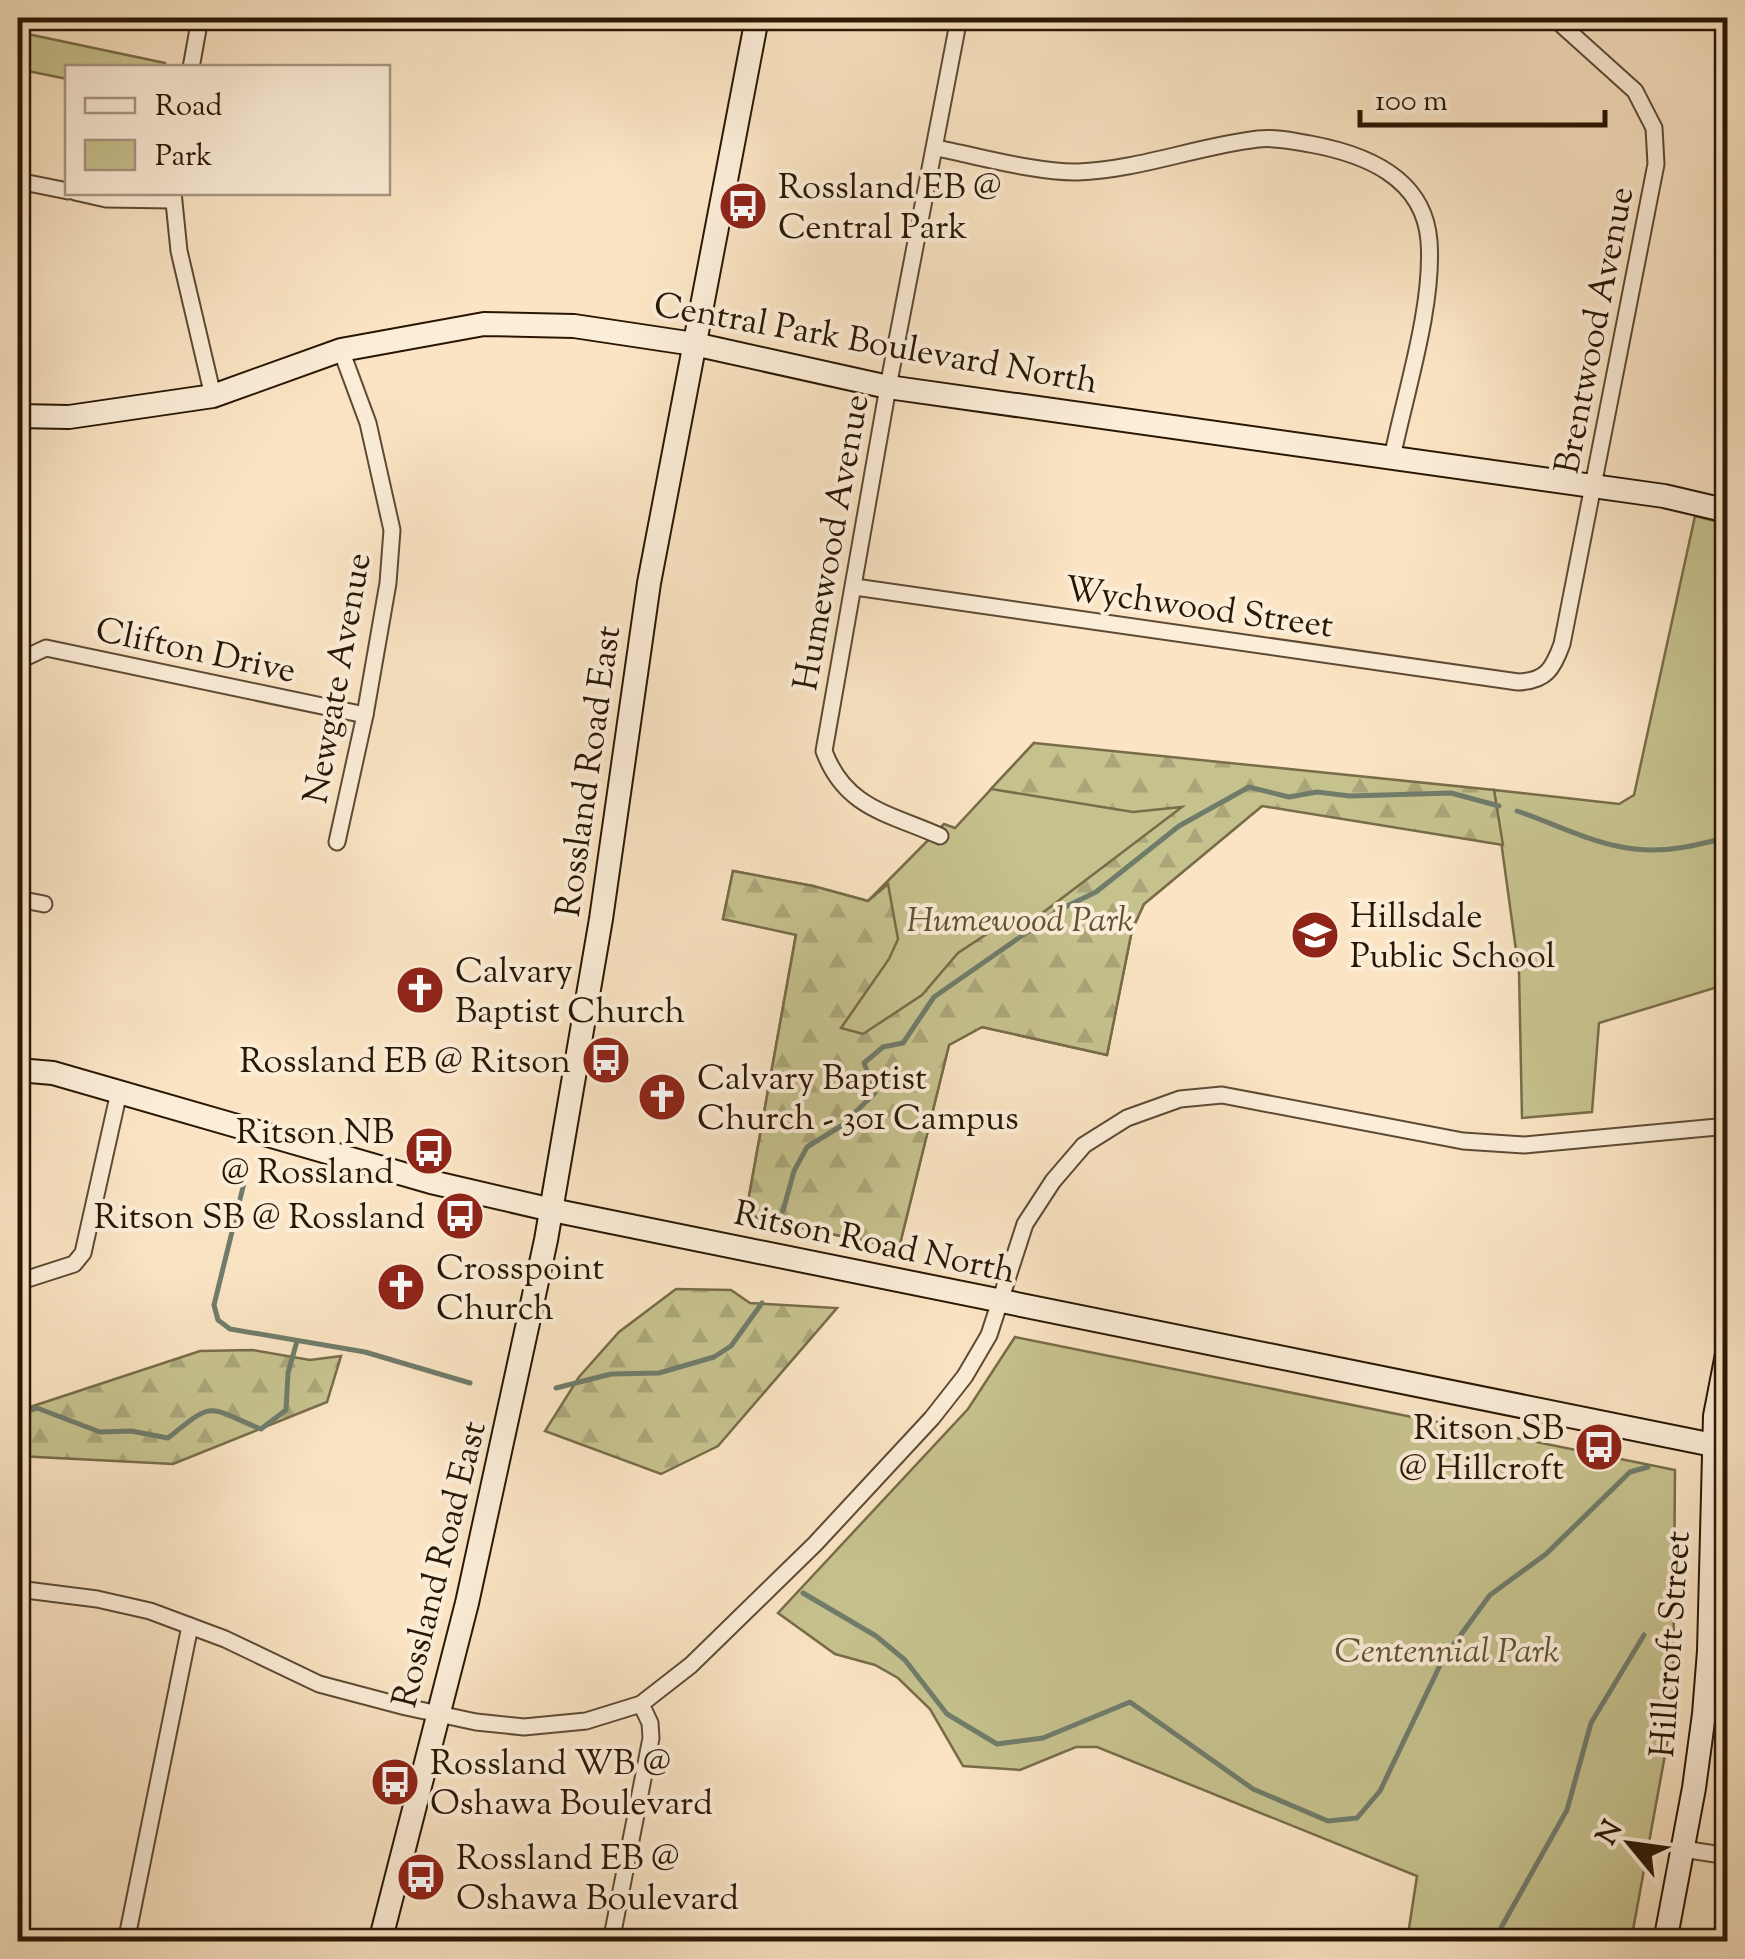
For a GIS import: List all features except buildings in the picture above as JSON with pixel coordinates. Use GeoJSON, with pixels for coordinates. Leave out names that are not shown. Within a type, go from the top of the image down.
{"type":"FeatureCollection","features":[{"type":"Feature","properties":{"kind":"main road","name":"Rossland Road East"},"geometry":{"type":"LineString","coordinates":[[380,1942],[497,1473],[552,1210],[601,918],[649,583],[757,18]]}},
{"type":"Feature","properties":{"kind":"main road","name":"Central Park Boulevard North"},"geometry":{"type":"LineString","coordinates":[[18,416],[69,417],[213,396],[341,350],[484,324],[574,326],[694,344],[888,387],[1664,496],[1728,511]]}},
{"type":"Feature","properties":{"kind":"main road","name":"Ritson Road North"},"geometry":{"type":"LineString","coordinates":[[18,1070],[53,1073],[432,1182],[552,1210],[1721,1446]]}},
{"type":"Feature","properties":{"kind":"main road","name":"Hillcroft Street"},"geometry":{"type":"LineString","coordinates":[[1666,1942],[1718,1652],[1709,1614],[1721,1446],[1715,1416],[1728,1348]]}},
{"type":"Feature","properties":{"kind":"main road"},"geometry":{"type":"LineString","coordinates":[[1709,1614],[1728,1556]]}},
{"type":"Feature","properties":{"kind":"street"},"geometry":{"type":"LineString","coordinates":[[192,65],[200,18]]}},
{"type":"Feature","properties":{"kind":"street","name":"Humewood Avenue"},"geometry":{"type":"LineString","coordinates":[[940,836],[854,798],[834,777],[824,751],[959,18]]}},
{"type":"Feature","properties":{"kind":"street","name":"Brentwood Avenue"},"geometry":{"type":"LineString","coordinates":[[1535,682],[1554,666],[1562,644],[1656,164],[1654,128],[1635,91],[1554,18]]}},
{"type":"Feature","properties":{"kind":"street"},"geometry":{"type":"LineString","coordinates":[[936,148],[1074,172],[1268,138],[1350,151],[1380,164],[1407,187],[1422,212],[1429,240],[1420,326],[1392,458]]}},
{"type":"Feature","properties":{"kind":"street"},"geometry":{"type":"LineString","coordinates":[[18,181],[65,190]]}},
{"type":"Feature","properties":{"kind":"street"},"geometry":{"type":"LineString","coordinates":[[90,195],[172,196],[179,251],[213,396]]}},
{"type":"Feature","properties":{"kind":"street","name":"Newgate Avenue"},"geometry":{"type":"LineString","coordinates":[[337,842],[365,715],[388,584],[392,530],[368,423],[341,350]]}},
{"type":"Feature","properties":{"kind":"street","name":"Wychwood Street"},"geometry":{"type":"LineString","coordinates":[[855,587],[1535,682]]}},
{"type":"Feature","properties":{"kind":"street","name":"Clifton Drive"},"geometry":{"type":"LineString","coordinates":[[18,661],[46,648],[365,715]]}},
{"type":"Feature","properties":{"kind":"street"},"geometry":{"type":"LineString","coordinates":[[18,899],[44,904]]}},
{"type":"Feature","properties":{"kind":"street"},"geometry":{"type":"LineString","coordinates":[[18,1282],[74,1264],[83,1253],[120,1092]]}},
{"type":"Feature","properties":{"kind":"street"},"geometry":{"type":"LineString","coordinates":[[18,1589],[98,1599],[150,1611],[318,1684],[438,1714],[493,1724],[539,1726],[586,1721],[641,1704],[691,1665],[751,1609],[932,1418],[979,1356],[1025,1224],[1053,1181],[1084,1145],[1127,1118],[1180,1099],[1222,1095],[1463,1140],[1524,1145],[1728,1126]]}},
{"type":"Feature","properties":{"kind":"street"},"geometry":{"type":"LineString","coordinates":[[126,1942],[190,1626]]}},
{"type":"Feature","properties":{"kind":"street"},"geometry":{"type":"LineString","coordinates":[[611,1942],[652,1738],[641,1704]]}},
{"type":"Feature","properties":{"kind":"street"},"geometry":{"type":"LineString","coordinates":[[1683,1849],[1728,1856]]}},
{"type":"Feature","properties":{"kind":"green space"},"geometry":{"type":"Polygon","coordinates":[[[18,32],[165,63],[65,65],[65,79],[18,69],[18,32]]]}},
{"type":"Feature","properties":{"kind":"green space"},"geometry":{"type":"Polygon","coordinates":[[[1695,516],[1727,524],[1727,977],[1718,987],[1599,1023],[1592,1112],[1522,1118],[1519,972],[1494,790],[1619,804],[1634,795],[1695,516]]]}},
{"type":"Feature","properties":{"kind":"green space","name":"Humewood Park"},"geometry":{"type":"Polygon","coordinates":[[[1034,743],[1262,806],[1144,904],[1132,930],[1107,1055],[982,1027],[949,1045],[899,1248],[746,1213],[796,934],[723,919],[733,871],[868,901],[944,824],[955,828],[1034,743]]]}},
{"type":"Feature","properties":{"kind":"green space","name":"Humewood Park"},"geometry":{"type":"Polygon","coordinates":[[[1034,743],[1494,790],[1503,845],[1262,806],[1144,904],[1132,930],[1107,1055],[982,1027],[949,1045],[899,1248],[746,1213],[796,935],[723,919],[733,871],[868,901],[888,884],[898,939],[889,959],[841,1028],[863,1034],[922,995],[958,953],[1002,924],[1041,914],[1182,807],[1133,812],[991,789],[1034,743]]]}},
{"type":"Feature","properties":{"kind":"green space"},"geometry":{"type":"Polygon","coordinates":[[[676,1289],[731,1290],[750,1303],[837,1308],[718,1446],[661,1474],[545,1431],[579,1377],[619,1332],[676,1289]]]}},
{"type":"Feature","properties":{"kind":"green space","name":"Centennial Park"},"geometry":{"type":"Polygon","coordinates":[[[1015,1337],[1675,1470],[1673,1711],[1631,1941],[1407,1941],[1417,1876],[1097,1747],[1076,1747],[1020,1770],[963,1766],[930,1709],[898,1678],[875,1665],[835,1654],[778,1613],[968,1409],[1015,1337]]]}},
{"type":"Feature","properties":{"kind":"green space"},"geometry":{"type":"Polygon","coordinates":[[[253,1350],[310,1360],[341,1356],[327,1402],[173,1464],[18,1456],[18,1411],[200,1351],[253,1350]]]}},
{"type":"Feature","properties":{"kind":"waterway"},"geometry":{"type":"LineString","coordinates":[[783,1211],[794,1171],[807,1147],[841,1126],[875,1093],[864,1063],[883,1047],[903,1043],[934,997],[1059,910],[1096,892],[1179,826],[1249,787],[1289,797],[1317,792],[1350,796],[1451,793],[1499,806]]}},
{"type":"Feature","properties":{"kind":"waterway"},"geometry":{"type":"LineString","coordinates":[[1517,811],[1590,839],[1635,849],[1671,849],[1728,837]]}},
{"type":"Feature","properties":{"kind":"waterway"},"geometry":{"type":"LineString","coordinates":[[244,1183],[214,1305],[218,1320],[230,1329],[365,1352],[470,1383]]}},
{"type":"Feature","properties":{"kind":"waterway"},"geometry":{"type":"LineString","coordinates":[[556,1388],[611,1374],[659,1373],[714,1357],[731,1346],[762,1303]]}},
{"type":"Feature","properties":{"kind":"waterway"},"geometry":{"type":"LineString","coordinates":[[18,1414],[37,1408],[100,1432],[131,1431],[168,1438],[195,1417],[212,1411],[261,1429],[286,1410],[288,1373],[297,1341]]}},
{"type":"Feature","properties":{"kind":"waterway"},"geometry":{"type":"LineString","coordinates":[[803,1593],[876,1636],[905,1660],[947,1714],[997,1744],[1043,1738],[1130,1702],[1253,1789],[1328,1821],[1357,1818],[1380,1791],[1443,1659],[1490,1595],[1546,1554],[1630,1472],[1648,1467]]}},
{"type":"Feature","properties":{"kind":"waterway"},"geometry":{"type":"LineString","coordinates":[[1493,1942],[1567,1810],[1591,1723],[1644,1635]]}},
{"type":"Feature","properties":{"kind":"place","name":"Rossland EB @ Central Park"},"geometry":{"type":"Point","coordinates":[743,206]}},
{"type":"Feature","properties":{"kind":"place","name":"Hillsdale Public School"},"geometry":{"type":"Point","coordinates":[1315,935]}},
{"type":"Feature","properties":{"kind":"place","name":"Calvary Baptist Church"},"geometry":{"type":"Point","coordinates":[420,990]}},
{"type":"Feature","properties":{"kind":"place","name":"Rossland EB @ Ritson"},"geometry":{"type":"Point","coordinates":[606,1060]}},
{"type":"Feature","properties":{"kind":"place","name":"Calvary Baptist Church - 301 Campus"},"geometry":{"type":"Point","coordinates":[662,1097]}},
{"type":"Feature","properties":{"kind":"place","name":"Ritson NB @ Rossland"},"geometry":{"type":"Point","coordinates":[429,1151]}},
{"type":"Feature","properties":{"kind":"place","name":"Ritson SB @ Rossland"},"geometry":{"type":"Point","coordinates":[460,1216]}},
{"type":"Feature","properties":{"kind":"place","name":"Crosspoint Church"},"geometry":{"type":"Point","coordinates":[401,1287]}},
{"type":"Feature","properties":{"kind":"place","name":"Ritson SB @ Hillcroft"},"geometry":{"type":"Point","coordinates":[1599,1447]}},
{"type":"Feature","properties":{"kind":"place","name":"Rossland WB @ Oshawa Boulevard"},"geometry":{"type":"Point","coordinates":[395,1782]}},
{"type":"Feature","properties":{"kind":"place","name":"Rossland EB @ Oshawa Boulevard"},"geometry":{"type":"Point","coordinates":[421,1877]}}]}
